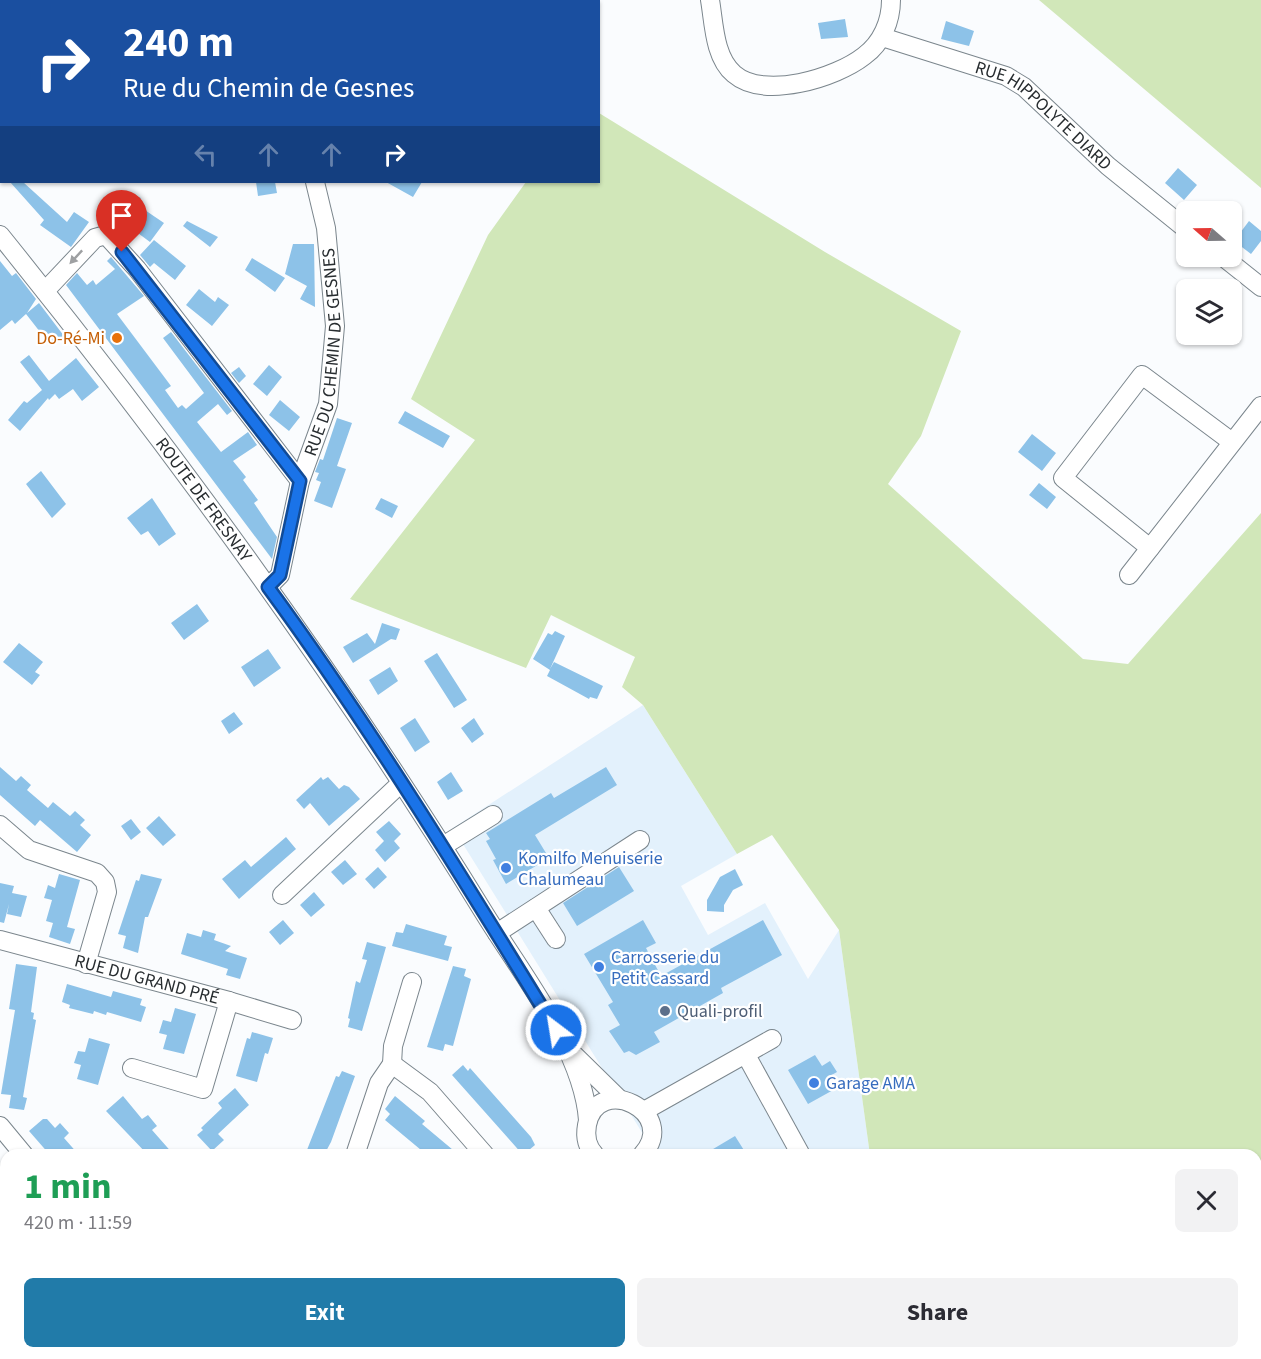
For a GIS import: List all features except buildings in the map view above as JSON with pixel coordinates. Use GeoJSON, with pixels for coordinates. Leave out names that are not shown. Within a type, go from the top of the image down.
{"type":"FeatureCollection","features":[{"type":"Feature","properties":{"kind":"street"},"geometry":{"type":"LineString","coordinates":[[710,0],[719,52],[733,73],[764,86],[784,87],[831,73],[865,56],[882,37],[890,21],[891,0]]}},
{"type":"Feature","properties":{"kind":"street","name":"RUE HIPPOLYTE DIARD"},"geometry":{"type":"LineString","coordinates":[[882,37],[1006,76],[1024,87],[1108,166],[1176,221]]}},
{"type":"Feature","properties":{"kind":"street","name":"RUE DU CHEMIN DE GESNES"},"geometry":{"type":"LineString","coordinates":[[268,587],[280,575],[300,481],[328,404],[335,326],[326,228],[315,183]]}},
{"type":"Feature","properties":{"kind":"street","name":"ROUTE DE FRESNAY"},"geometry":{"type":"LineString","coordinates":[[0,235],[146,419],[268,587],[443,846],[567,1048],[584,1092],[589,1149]]}},
{"type":"Feature","properties":{"kind":"street"},"geometry":{"type":"LineString","coordinates":[[45,291],[95,238],[106,235],[137,268],[300,481]]}},
{"type":"Feature","properties":{"kind":"street"},"geometry":{"type":"LineString","coordinates":[[1236,267],[1261,287]]}},
{"type":"Feature","properties":{"kind":"street"},"geometry":{"type":"LineString","coordinates":[[1150,548],[1063,478],[1142,375],[1232,442]]}},
{"type":"Feature","properties":{"kind":"street"},"geometry":{"type":"LineString","coordinates":[[1129,575],[1261,406]]}},
{"type":"Feature","properties":{"kind":"street"},"geometry":{"type":"LineString","coordinates":[[282,894],[402,783]]}},
{"type":"Feature","properties":{"kind":"street"},"geometry":{"type":"LineString","coordinates":[[443,846],[493,815]]}},
{"type":"Feature","properties":{"kind":"street"},"geometry":{"type":"LineString","coordinates":[[0,825],[29,850],[97,873],[105,882],[107,892],[86,964]]}},
{"type":"Feature","properties":{"kind":"street"},"geometry":{"type":"LineString","coordinates":[[497,933],[640,840]]}},
{"type":"Feature","properties":{"kind":"street"},"geometry":{"type":"LineString","coordinates":[[536,908],[556,939]]}},
{"type":"Feature","properties":{"kind":"street","name":"RUE DU GRAND PRÉ"},"geometry":{"type":"LineString","coordinates":[[1,946],[86,964],[229,1001],[292,1020]]}},
{"type":"Feature","properties":{"kind":"street"},"geometry":{"type":"LineString","coordinates":[[357,1149],[379,1083],[392,1064],[393,1046],[412,982]]}},
{"type":"Feature","properties":{"kind":"street"},"geometry":{"type":"LineString","coordinates":[[132,1068],[203,1089],[229,1001]]}},
{"type":"Feature","properties":{"kind":"street"},"geometry":{"type":"LineString","coordinates":[[647,1149],[651,1132],[650,1121],[644,1111],[771,1039]]}},
{"type":"Feature","properties":{"kind":"street","name":"ROUTE DE FRESNAY"},"geometry":{"type":"LineString","coordinates":[[567,1048],[619,1099],[629,1101],[644,1111]]}},
{"type":"Feature","properties":{"kind":"street"},"geometry":{"type":"LineString","coordinates":[[746,1055],[798,1149]]}},
{"type":"Feature","properties":{"kind":"street"},"geometry":{"type":"LineString","coordinates":[[392,1064],[429,1092],[479,1149]]}},
{"type":"Feature","properties":{"kind":"street"},"geometry":{"type":"LineString","coordinates":[[588,1120],[602,1104],[619,1099]]}},
{"type":"Feature","properties":{"kind":"street"},"geometry":{"type":"LineString","coordinates":[[0,1126],[19,1149]]}},
{"type":"Feature","properties":{"kind":"shaded area"},"geometry":{"type":"Polygon","coordinates":[[[643,705],[737,854],[681,886],[708,935],[765,903],[808,979],[839,930],[869,1149],[652,1149],[453,828],[643,705]]]}},
{"type":"Feature","properties":{"kind":"green space"},"geometry":{"type":"Polygon","coordinates":[[[1039,0],[1261,0],[1261,188],[1039,0]]]}},
{"type":"Feature","properties":{"kind":"green space"},"geometry":{"type":"Polygon","coordinates":[[[600,114],[825,252],[961,331],[921,436],[888,484],[1083,659],[1128,664],[1261,513],[1261,1149],[869,1149],[839,930],[772,835],[737,854],[643,705],[622,687],[635,657],[551,615],[526,668],[350,599],[475,440],[411,399],[488,235],[525,183],[600,183],[600,114]]]}},
{"type":"Feature","properties":{"kind":"place","name":"Do-Ré-Mi"},"geometry":{"type":"Point","coordinates":[117,338]}},
{"type":"Feature","properties":{"kind":"place","name":"Komilfo Menuiserie Chalumeau"},"geometry":{"type":"Point","coordinates":[506,868]}},
{"type":"Feature","properties":{"kind":"place","name":"Carrosserie du Petit Cassard"},"geometry":{"type":"Point","coordinates":[599,967]}},
{"type":"Feature","properties":{"kind":"place","name":"Quali-profil"},"geometry":{"type":"Point","coordinates":[665,1011]}},
{"type":"Feature","properties":{"kind":"place","name":"Garage AMA"},"geometry":{"type":"Point","coordinates":[814,1083]}},
{"type":"Feature","properties":{"kind":"route"},"geometry":{"type":"LineString","coordinates":[[122,252],[137,268],[176,322],[300,481],[280,575],[268,587],[443,846],[556,1030]]}}]}
